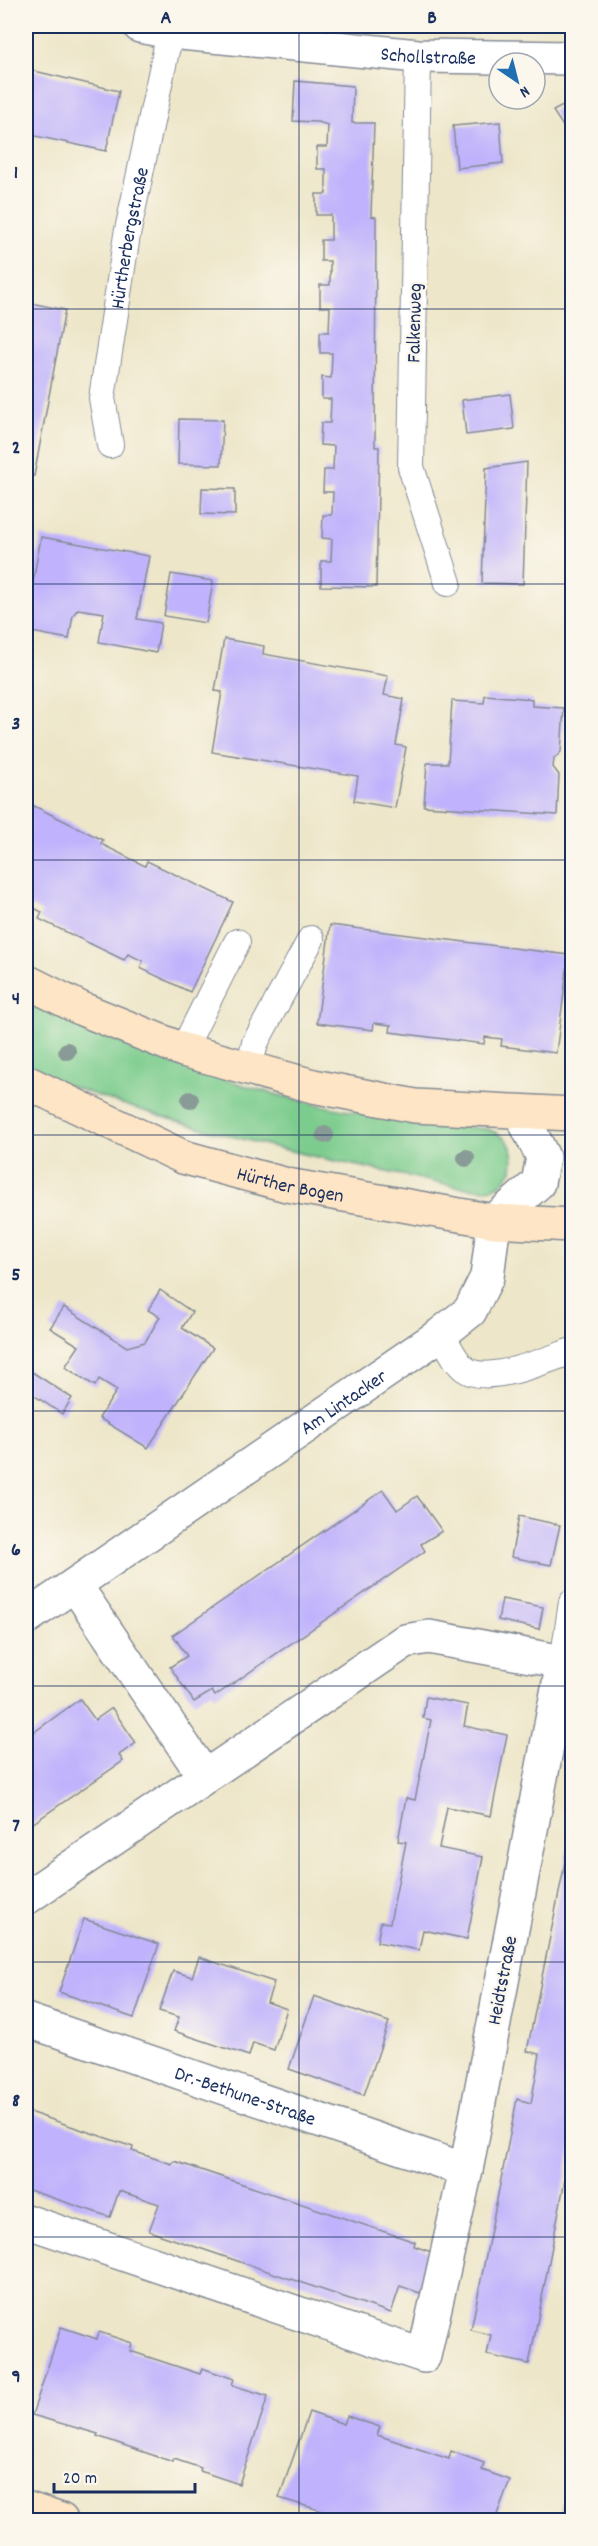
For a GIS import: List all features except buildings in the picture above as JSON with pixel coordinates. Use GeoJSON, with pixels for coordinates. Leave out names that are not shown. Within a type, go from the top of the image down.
{"type":"FeatureCollection","features":[{"type":"Feature","properties":{"kind":"street","name":"Schollstraße"},"geometry":{"type":"LineString","coordinates":[[160,28],[418,56],[573,57]]}},
{"type":"Feature","properties":{"kind":"street"},"geometry":{"type":"LineString","coordinates":[[26,981],[82,1009],[183,1050],[314,1086],[415,1106],[573,1114]]}},
{"type":"Feature","properties":{"kind":"street","name":"Hürther Bogen"},"geometry":{"type":"LineString","coordinates":[[26,1082],[183,1157],[287,1185],[494,1221],[573,1225]]}},
{"type":"Feature","properties":{"kind":"street"},"geometry":{"type":"LineString","coordinates":[[494,1221],[538,1183],[543,1157],[520,1112]]}},
{"type":"Feature","properties":{"kind":"street","name":"Am Lintacker"},"geometry":{"type":"LineString","coordinates":[[26,1618],[441,1334],[470,1311],[487,1277],[494,1221]]}},
{"type":"Feature","properties":{"kind":"street"},"geometry":{"type":"LineString","coordinates":[[75,1585],[204,1776]]}},
{"type":"Feature","properties":{"kind":"street"},"geometry":{"type":"LineString","coordinates":[[26,1898],[405,1641],[429,1637],[563,1662]]}},
{"type":"Feature","properties":{"kind":"street","name":"Heidtstraße"},"geometry":{"type":"LineString","coordinates":[[26,2221],[424,2356],[466,2170],[563,1662]]}},
{"type":"Feature","properties":{"kind":"street","name":"Dr.-Bethune-Straße"},"geometry":{"type":"LineString","coordinates":[[26,2020],[466,2170]]}},
{"type":"Feature","properties":{"kind":"street"},"geometry":{"type":"LineString","coordinates":[[26,2508],[61,2520]]}},
{"type":"Feature","properties":{"kind":"lane","name":"Hürtherbergstraße"},"geometry":{"type":"LineString","coordinates":[[110,445],[102,398],[160,28]]}},
{"type":"Feature","properties":{"kind":"lane","name":"Falkenweg"},"geometry":{"type":"LineString","coordinates":[[418,56],[411,467],[448,583]]}},
{"type":"Feature","properties":{"kind":"lane"},"geometry":{"type":"LineString","coordinates":[[249,1068],[255,1043],[311,939]]}},
{"type":"Feature","properties":{"kind":"lane"},"geometry":{"type":"LineString","coordinates":[[183,1050],[237,942]]}},
{"type":"Feature","properties":{"kind":"lane"},"geometry":{"type":"LineString","coordinates":[[441,1334],[465,1369],[480,1374],[510,1372],[536,1366],[573,1352]]}},
{"type":"Feature","properties":{"kind":"lane","name":"Heidtstraße"},"geometry":{"type":"LineString","coordinates":[[563,1662],[573,1602]]}},
{"type":"Feature","properties":{"kind":"green space"},"geometry":{"type":"Polygon","coordinates":[[[26,996],[176,1062],[251,1087],[369,1115],[488,1129],[506,1140],[512,1149],[512,1170],[502,1183],[493,1188],[475,1189],[451,1185],[214,1132],[72,1087],[26,1069],[26,996]]]}},
{"type":"Feature","properties":{"kind":"green space"},"geometry":{"type":"Polygon","coordinates":[[[572,2459],[572,2520],[560,2520],[572,2459]]]}}]}
